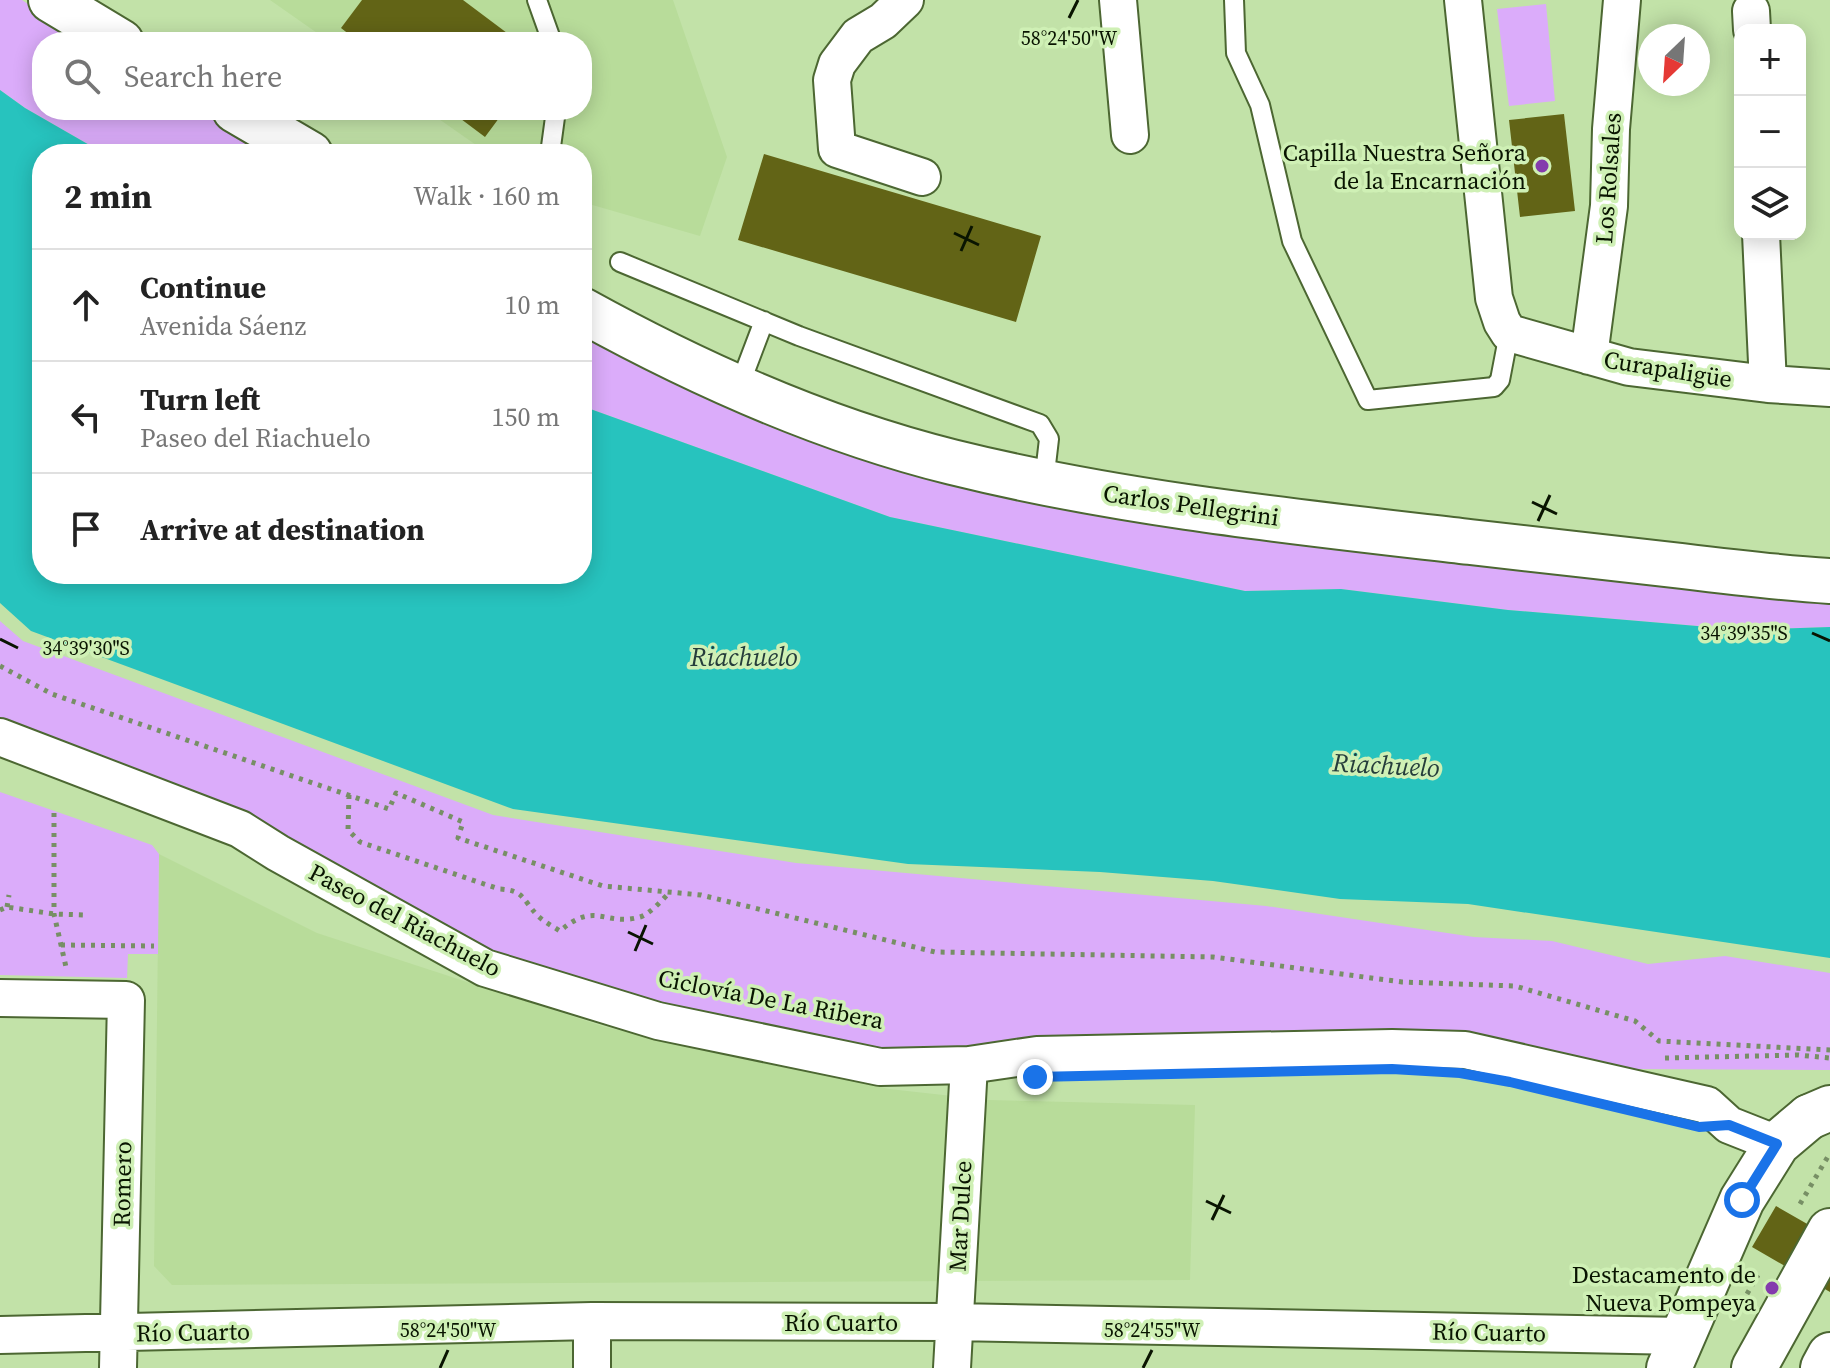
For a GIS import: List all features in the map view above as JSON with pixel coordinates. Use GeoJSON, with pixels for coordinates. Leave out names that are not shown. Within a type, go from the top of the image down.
{"type":"FeatureCollection","features":[{"type":"Feature","properties":{"kind":"street"},"geometry":{"type":"LineString","coordinates":[[51,0],[104,32]]}},
{"type":"Feature","properties":{"kind":"street"},"geometry":{"type":"LineString","coordinates":[[905,0],[883,21],[858,36],[837,64],[832,80],[837,149],[922,177]]}},
{"type":"Feature","properties":{"kind":"street"},"geometry":{"type":"LineString","coordinates":[[1118,0],[1130,135]]}},
{"type":"Feature","properties":{"kind":"street"},"geometry":{"type":"LineString","coordinates":[[1463,0],[1494,298],[1509,333]]}},
{"type":"Feature","properties":{"kind":"street","name":"Los Rolsales"},"geometry":{"type":"LineString","coordinates":[[1589,356],[1609,206],[1611,129],[1622,0]]}},
{"type":"Feature","properties":{"kind":"street"},"geometry":{"type":"LineString","coordinates":[[252,120],[293,144]]}},
{"type":"Feature","properties":{"kind":"street"},"geometry":{"type":"LineString","coordinates":[[1761,240],[1768,384]]}},
{"type":"Feature","properties":{"kind":"street","name":"Carlos Pellegrini"},"geometry":{"type":"LineString","coordinates":[[592,315],[664,355],[739,387],[855,433],[950,462],[1143,500],[1352,528],[1830,581]]}},
{"type":"Feature","properties":{"kind":"street","name":"Curapaligüe"},"geometry":{"type":"LineString","coordinates":[[1509,333],[1629,367],[1768,384],[1830,388]]}},
{"type":"Feature","properties":{"kind":"street","name":"Paseo del Riachuelo"},"geometry":{"type":"LineString","coordinates":[[0,737],[240,829],[485,968],[658,1021],[880,1067],[969,1065],[1037,1055],[1350,1048],[1465,1050],[1707,1105],[1729,1125],[1812,1122]]}},
{"type":"Feature","properties":{"kind":"street","name":"Romero"},"geometry":{"type":"LineString","coordinates":[[0,998],[126,1000],[118,1351]]}},
{"type":"Feature","properties":{"kind":"street","name":"Mar Dulce"},"geometry":{"type":"LineString","coordinates":[[952,1368],[969,1065]]}},
{"type":"Feature","properties":{"kind":"street"},"geometry":{"type":"LineString","coordinates":[[1676,1352],[1742,1200],[1812,1122]]}},
{"type":"Feature","properties":{"kind":"street"},"geometry":{"type":"LineString","coordinates":[[1754,1368],[1820,1248]]}},
{"type":"Feature","properties":{"kind":"street"},"geometry":{"type":"LineString","coordinates":[[592,1321],[592,1368]]}},
{"type":"Feature","properties":{"kind":"street","name":"Río Cuarto"},"geometry":{"type":"LineString","coordinates":[[0,1335],[118,1351],[592,1321],[953,1322],[1676,1352]]}},
{"type":"Feature","properties":{"kind":"street"},"geometry":{"type":"LineString","coordinates":[[1823,1368],[1830,1355]]}},
{"type":"Feature","properties":{"kind":"lane"},"geometry":{"type":"LineString","coordinates":[[537,0],[548,32]]}},
{"type":"Feature","properties":{"kind":"lane"},"geometry":{"type":"LineString","coordinates":[[1234,0],[1236,53],[1260,105],[1292,241],[1368,400],[1494,387],[1500,380],[1509,333]]}},
{"type":"Feature","properties":{"kind":"lane"},"geometry":{"type":"LineString","coordinates":[[551,144],[555,120]]}},
{"type":"Feature","properties":{"kind":"lane"},"geometry":{"type":"LineString","coordinates":[[620,262],[764,321],[1040,424],[1049,439],[1044,482]]}},
{"type":"Feature","properties":{"kind":"lane"},"geometry":{"type":"LineString","coordinates":[[739,387],[764,321]]}},
{"type":"Feature","properties":{"kind":"path"},"geometry":{"type":"LineString","coordinates":[[0,666],[52,694],[389,809],[396,793],[463,822],[458,838],[603,886],[701,895],[935,952],[1213,957],[1402,982],[1515,986],[1635,1021],[1659,1041],[1830,1050]]}},
{"type":"Feature","properties":{"kind":"path"},"geometry":{"type":"LineString","coordinates":[[349,795],[348,830],[360,842],[499,889],[511,890],[525,898],[537,916],[560,931],[574,919],[590,914],[642,917],[671,892]]}},
{"type":"Feature","properties":{"kind":"path"},"geometry":{"type":"LineString","coordinates":[[54,813],[54,914],[68,976]]}},
{"type":"Feature","properties":{"kind":"path"},"geometry":{"type":"LineString","coordinates":[[9,895],[3,908],[85,915]]}},
{"type":"Feature","properties":{"kind":"path"},"geometry":{"type":"LineString","coordinates":[[61,945],[154,946]]}},
{"type":"Feature","properties":{"kind":"path"},"geometry":{"type":"LineString","coordinates":[[1658,1058],[1798,1055],[1830,1058]]}},
{"type":"Feature","properties":{"kind":"shaded area"},"geometry":{"type":"Polygon","coordinates":[[[0,0],[22,0],[69,32],[32,32],[32,112],[0,90],[0,0]]]}},
{"type":"Feature","properties":{"kind":"shaded area"},"geometry":{"type":"Polygon","coordinates":[[[270,0],[673,0],[727,157],[700,236],[592,205],[592,144],[475,144],[440,120],[592,120],[592,32],[316,32],[270,0]]]}},
{"type":"Feature","properties":{"kind":"shaded area"},"geometry":{"type":"Polygon","coordinates":[[[1546,4],[1555,101],[1509,106],[1497,9],[1546,4]]]}},
{"type":"Feature","properties":{"kind":"shaded area"},"geometry":{"type":"Polygon","coordinates":[[[46,120],[219,120],[262,144],[88,144],[46,120]]]}},
{"type":"Feature","properties":{"kind":"shaded area"},"geometry":{"type":"Polygon","coordinates":[[[592,327],[779,418],[1830,601],[1830,627],[1745,630],[1508,610],[1341,589],[1245,591],[890,517],[592,410],[592,327]]]}},
{"type":"Feature","properties":{"kind":"shaded area"},"geometry":{"type":"Polygon","coordinates":[[[0,621],[23,641],[493,815],[796,863],[1266,906],[1474,937],[1552,941],[1648,964],[1725,956],[1830,973],[1830,1070],[1628,1069],[993,1043],[883,1054],[698,1016],[515,961],[478,944],[290,841],[0,726],[0,621]]]}},
{"type":"Feature","properties":{"kind":"shaded area"},"geometry":{"type":"Polygon","coordinates":[[[0,792],[152,845],[159,854],[158,954],[128,954],[127,978],[0,975],[0,792]]]}},
{"type":"Feature","properties":{"kind":"shaded area"},"geometry":{"type":"Polygon","coordinates":[[[159,854],[317,933],[605,1027],[889,1089],[988,1100],[1195,1105],[1190,1280],[172,1285],[154,1266],[159,854]]]}},
{"type":"Feature","properties":{"kind":"water","name":"Riachuelo"},"geometry":{"type":"Polygon","coordinates":[[[0,90],[32,112],[32,120],[46,120],[88,144],[32,144],[32,584],[592,584],[592,410],[890,517],[1245,591],[1341,589],[1508,610],[1744,630],[1830,627],[1830,958],[1468,904],[1340,899],[1213,881],[1100,872],[908,864],[513,809],[31,631],[0,603],[0,90]]]}},
{"type":"Feature","properties":{"kind":"building"},"geometry":{"type":"Polygon","coordinates":[[[362,0],[463,0],[506,32],[346,32],[341,28],[362,0]]]}},
{"type":"Feature","properties":{"kind":"building","name":"Capilla Nuestra Señora de la Encarnación"},"geometry":{"type":"Polygon","coordinates":[[[1564,114],[1575,211],[1520,217],[1509,120],[1564,114]]]}},
{"type":"Feature","properties":{"kind":"building"},"geometry":{"type":"Polygon","coordinates":[[[462,120],[498,120],[485,137],[462,120]]]}},
{"type":"Feature","properties":{"kind":"building"},"geometry":{"type":"Polygon","coordinates":[[[764,154],[1041,236],[1016,322],[738,240],[764,154]]]}},
{"type":"Feature","properties":{"kind":"building"},"geometry":{"type":"Polygon","coordinates":[[[1776,1206],[1830,1237],[1830,1292],[1752,1247],[1776,1206]]]}},
{"type":"Feature","properties":{"kind":"place","name":"Capilla Nuestra Señora de la Encarnación"},"geometry":{"type":"Point","coordinates":[1542,166]}},
{"type":"Feature","properties":{"kind":"place","name":"Destacamento de Nueva Pompeya"},"geometry":{"type":"Point","coordinates":[1772,1288]}},
{"type":"Feature","properties":{"kind":"route"},"geometry":{"type":"LineString","coordinates":[[1035,1077],[1392,1069],[1460,1073],[1699,1127],[1729,1125],[1777,1144],[1742,1200]]}}]}
